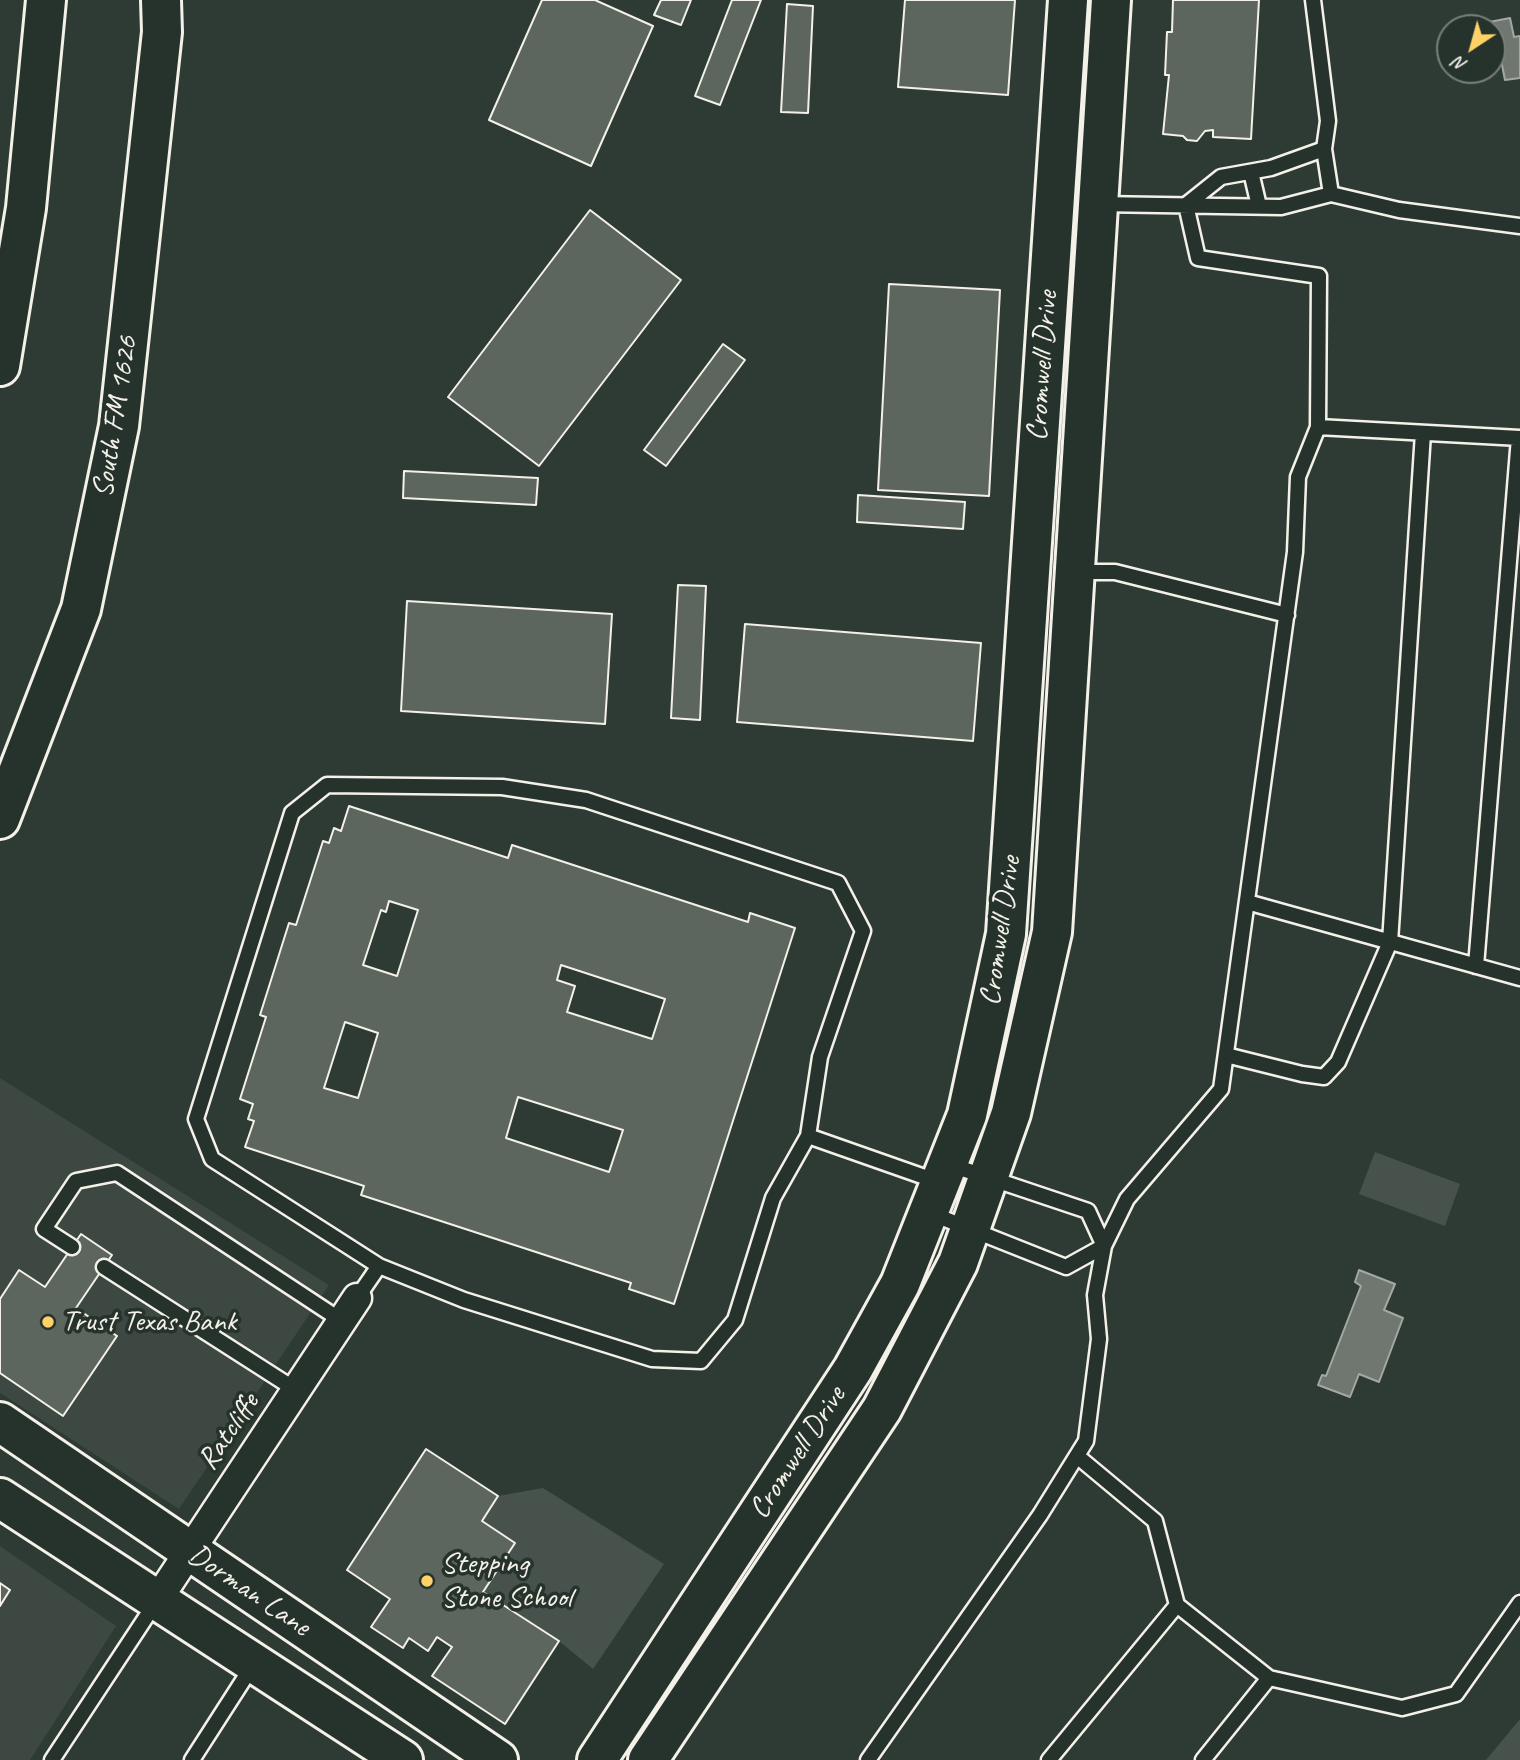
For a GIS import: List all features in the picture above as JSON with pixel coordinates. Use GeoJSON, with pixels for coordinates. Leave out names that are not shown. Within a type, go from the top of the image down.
{"type":"FeatureCollection","features":[{"type":"Feature","properties":{"kind":"street"},"geometry":{"type":"LineString","coordinates":[[0,366],[26,208],[46,0]]}},
{"type":"Feature","properties":{"kind":"street","name":"South FM 1626"},"geometry":{"type":"LineString","coordinates":[[0,819],[81,609],[119,426],[162,32],[161,0]]}},
{"type":"Feature","properties":{"kind":"street","name":"Cromwell Drive"},"geometry":{"type":"LineString","coordinates":[[597,1760],[853,1369],[900,1284],[967,1115],[1006,934],[1068,0]]}},
{"type":"Feature","properties":{"kind":"street","name":"Cromwell Drive"},"geometry":{"type":"LineString","coordinates":[[648,1760],[882,1409],[958,1263],[1011,1114],[1052,932],[1111,0]]}},
{"type":"Feature","properties":{"kind":"street","name":"Ratcliffe"},"geometry":{"type":"LineString","coordinates":[[156,1602],[350,1310]]}},
{"type":"Feature","properties":{"kind":"street","name":"Dorman Lane"},"geometry":{"type":"LineString","coordinates":[[0,1422],[498,1760]]}},
{"type":"Feature","properties":{"kind":"street","name":"Dorman Lane"},"geometry":{"type":"LineString","coordinates":[[0,1498],[156,1602],[403,1760]]}},
{"type":"Feature","properties":{"kind":"lane"},"geometry":{"type":"LineString","coordinates":[[1312,0],[1328,121],[1324,149],[1331,194]]}},
{"type":"Feature","properties":{"kind":"lane"},"geometry":{"type":"LineString","coordinates":[[1186,205],[1221,177],[1271,168],[1324,149]]}},
{"type":"Feature","properties":{"kind":"lane"},"geometry":{"type":"LineString","coordinates":[[1251,172],[1259,206]]}},
{"type":"Feature","properties":{"kind":"lane"},"geometry":{"type":"LineString","coordinates":[[1097,204],[1281,206],[1331,194],[1399,210],[1520,226]]}},
{"type":"Feature","properties":{"kind":"lane"},"geometry":{"type":"LineString","coordinates":[[868,1760],[1040,1515],[1086,1441],[1100,1339],[1095,1295],[1104,1246],[1127,1199],[1221,1089],[1295,552],[1298,477],[1318,427],[1319,276],[1198,258],[1186,205]]}},
{"type":"Feature","properties":{"kind":"lane"},"geometry":{"type":"LineString","coordinates":[[1318,427],[1520,438],[1476,966]]}},
{"type":"Feature","properties":{"kind":"lane"},"geometry":{"type":"LineString","coordinates":[[1226,1055],[1324,1077],[1338,1062],[1359,1008],[1390,942],[1423,433]]}},
{"type":"Feature","properties":{"kind":"lane"},"geometry":{"type":"LineString","coordinates":[[1075,572],[1115,572],[1287,615]]}},
{"type":"Feature","properties":{"kind":"lane"},"geometry":{"type":"LineString","coordinates":[[327,785],[502,788],[586,800],[838,883],[863,931],[820,1057],[808,1136],[773,1198],[735,1320],[701,1362],[652,1359],[464,1300],[379,1266],[212,1159],[196,1119],[292,813],[327,785]]}},
{"type":"Feature","properties":{"kind":"lane"},"geometry":{"type":"LineString","coordinates":[[1247,902],[1520,978]]}},
{"type":"Feature","properties":{"kind":"lane"},"geometry":{"type":"LineString","coordinates":[[808,1136],[938,1186],[988,1178],[1088,1212],[1104,1246]]}},
{"type":"Feature","properties":{"kind":"lane"},"geometry":{"type":"LineString","coordinates":[[72,1247],[44,1229],[76,1181],[117,1174],[350,1310],[379,1266]]}},
{"type":"Feature","properties":{"kind":"lane"},"geometry":{"type":"LineString","coordinates":[[938,1186],[969,1230],[1066,1267],[1104,1246]]}},
{"type":"Feature","properties":{"kind":"lane"},"geometry":{"type":"LineString","coordinates":[[104,1267],[296,1390]]}},
{"type":"Feature","properties":{"kind":"lane"},"geometry":{"type":"LineString","coordinates":[[1077,1456],[1155,1521],[1177,1605],[1269,1678],[1402,1708],[1456,1695],[1520,1603]]}},
{"type":"Feature","properties":{"kind":"lane"},"geometry":{"type":"LineString","coordinates":[[52,1760],[156,1602]]}},
{"type":"Feature","properties":{"kind":"lane"},"geometry":{"type":"LineString","coordinates":[[1049,1760],[1177,1605]]}},
{"type":"Feature","properties":{"kind":"lane"},"geometry":{"type":"LineString","coordinates":[[192,1760],[253,1665]]}},
{"type":"Feature","properties":{"kind":"lane"},"geometry":{"type":"LineString","coordinates":[[1203,1760],[1269,1678]]}},
{"type":"Feature","properties":{"kind":"shaded area"},"geometry":{"type":"Polygon","coordinates":[[[1510,18],[1514,37],[1520,36],[1520,78],[1506,80],[1506,19],[1510,18]]]}},
{"type":"Feature","properties":{"kind":"shaded area"},"geometry":{"type":"Polygon","coordinates":[[[0,1078],[329,1285],[179,1509],[0,1393],[0,1078]]]}},
{"type":"Feature","properties":{"kind":"shaded area"},"geometry":{"type":"Polygon","coordinates":[[[1375,1152],[1460,1184],[1445,1226],[1359,1194],[1375,1152]]]}},
{"type":"Feature","properties":{"kind":"shaded area"},"geometry":{"type":"Polygon","coordinates":[[[1359,1270],[1395,1284],[1384,1310],[1403,1318],[1379,1382],[1359,1374],[1350,1397],[1318,1385],[1322,1375],[1326,1376],[1361,1286],[1355,1282],[1359,1270]]]}},
{"type":"Feature","properties":{"kind":"shaded area"},"geometry":{"type":"Polygon","coordinates":[[[543,1488],[664,1564],[593,1669],[559,1641],[483,1592],[515,1543],[482,1521],[498,1496],[543,1488]]]}},
{"type":"Feature","properties":{"kind":"shaded area"},"geometry":{"type":"Polygon","coordinates":[[[0,1546],[116,1626],[30,1760],[0,1760],[0,1546]]]}},
{"type":"Feature","properties":{"kind":"shaded area"},"geometry":{"type":"Polygon","coordinates":[[[1520,1719],[1520,1760],[1486,1760],[1520,1719]]]}},
{"type":"Feature","properties":{"kind":"building"},"geometry":{"type":"Polygon","coordinates":[[[542,0],[595,0],[653,26],[591,166],[489,120],[542,0]]]}},
{"type":"Feature","properties":{"kind":"building"},"geometry":{"type":"Polygon","coordinates":[[[661,0],[691,0],[681,25],[654,15],[661,0]]]}},
{"type":"Feature","properties":{"kind":"building"},"geometry":{"type":"Polygon","coordinates":[[[732,0],[761,0],[720,105],[695,96],[732,0]]]}},
{"type":"Feature","properties":{"kind":"building"},"geometry":{"type":"Polygon","coordinates":[[[905,0],[1015,0],[1008,95],[898,87],[905,0]]]}},
{"type":"Feature","properties":{"kind":"building"},"geometry":{"type":"Polygon","coordinates":[[[1173,0],[1259,0],[1251,139],[1213,137],[1213,130],[1205,131],[1197,141],[1163,134],[1169,75],[1165,75],[1167,32],[1172,32],[1173,0]]]}},
{"type":"Feature","properties":{"kind":"building"},"geometry":{"type":"Polygon","coordinates":[[[787,4],[813,6],[808,113],[781,112],[787,4]]]}},
{"type":"Feature","properties":{"kind":"building"},"geometry":{"type":"Polygon","coordinates":[[[590,210],[681,280],[539,466],[448,397],[590,210]]]}},
{"type":"Feature","properties":{"kind":"building"},"geometry":{"type":"Polygon","coordinates":[[[889,284],[1000,290],[989,496],[878,490],[889,284]]]}},
{"type":"Feature","properties":{"kind":"building"},"geometry":{"type":"Polygon","coordinates":[[[723,344],[745,360],[666,466],[644,450],[723,344]]]}},
{"type":"Feature","properties":{"kind":"building"},"geometry":{"type":"Polygon","coordinates":[[[404,471],[538,478],[536,505],[403,498],[404,471]]]}},
{"type":"Feature","properties":{"kind":"building"},"geometry":{"type":"Polygon","coordinates":[[[858,495],[965,502],[963,529],[857,522],[858,495]]]}},
{"type":"Feature","properties":{"kind":"building"},"geometry":{"type":"Polygon","coordinates":[[[678,585],[706,586],[700,720],[671,718],[678,585]]]}},
{"type":"Feature","properties":{"kind":"building"},"geometry":{"type":"Polygon","coordinates":[[[407,601],[612,614],[605,724],[401,711],[407,601]]]}},
{"type":"Feature","properties":{"kind":"building"},"geometry":{"type":"Polygon","coordinates":[[[745,624],[981,643],[973,741],[737,722],[745,624]]]}},
{"type":"Feature","properties":{"kind":"building"},"geometry":{"type":"Polygon","coordinates":[[[349,806],[508,858],[512,845],[748,922],[750,913],[795,928],[674,1304],[629,1289],[631,1283],[361,1195],[364,1186],[245,1147],[254,1121],[248,1119],[253,1104],[240,1099],[266,1017],[260,1015],[289,923],[296,925],[323,841],[329,843],[334,828],[341,831],[349,806]],[[389,901],[386,912],[381,910],[363,965],[397,976],[418,910],[389,901]],[[561,965],[557,980],[575,986],[567,1012],[652,1039],[665,999],[561,965]],[[345,1022],[324,1088],[358,1098],[378,1033],[345,1022]],[[518,1097],[506,1138],[609,1172],[623,1130],[518,1097]]]}},
{"type":"Feature","properties":{"kind":"building","name":"Trust Texas Bank"},"geometry":{"type":"Polygon","coordinates":[[[81,1234],[112,1255],[76,1308],[117,1336],[63,1416],[0,1373],[0,1299],[19,1270],[45,1287],[81,1234]]]}},
{"type":"Feature","properties":{"kind":"building","name":"Stepping Stone School"},"geometry":{"type":"Polygon","coordinates":[[[426,1449],[498,1496],[482,1521],[515,1543],[483,1592],[559,1641],[505,1724],[432,1676],[452,1647],[437,1637],[428,1651],[409,1638],[403,1648],[371,1627],[390,1599],[347,1570],[426,1449]]]}},
{"type":"Feature","properties":{"kind":"building"},"geometry":{"type":"Polygon","coordinates":[[[0,1583],[10,1590],[0,1606],[0,1583]]]}},
{"type":"Feature","properties":{"kind":"place","name":"Trust Texas Bank"},"geometry":{"type":"Point","coordinates":[48,1322]}},
{"type":"Feature","properties":{"kind":"place","name":"Stepping Stone School"},"geometry":{"type":"Point","coordinates":[427,1581]}}]}
